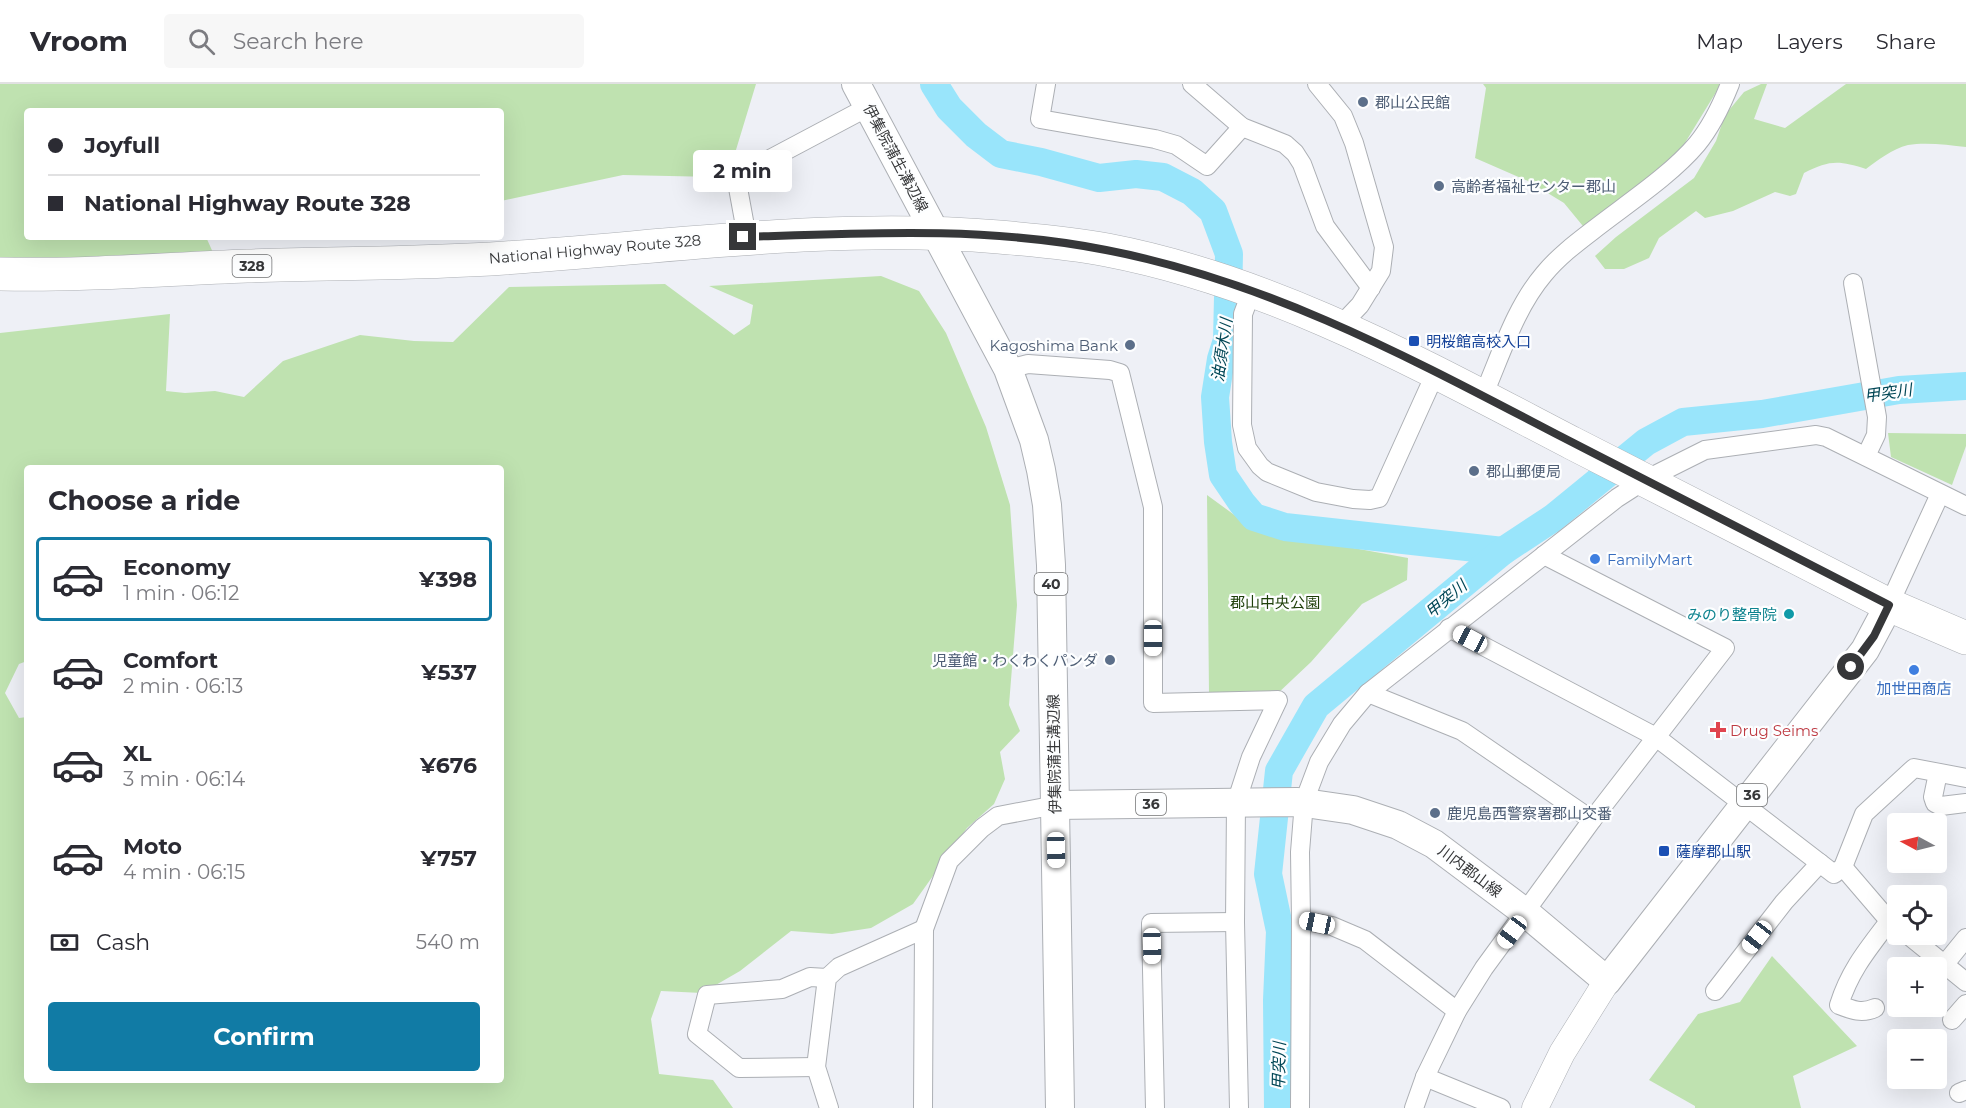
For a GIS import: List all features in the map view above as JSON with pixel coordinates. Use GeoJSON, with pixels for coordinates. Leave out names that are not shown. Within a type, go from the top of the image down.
{"type":"FeatureCollection","features":[{"type":"Feature","properties":{"kind":"highway","name":"National Highway Route 328"},"geometry":{"type":"LineString","coordinates":[[0,274],[503,258],[747,237],[879,232],[936,232],[1042,240],[1104,249],[1192,270],[1301,308],[1436,372],[1889,605],[1966,638]]}},
{"type":"Feature","properties":{"kind":"main road","name":"伊集院蒲生溝辺線"},"geometry":{"type":"LineString","coordinates":[[862,95],[1008,369],[1034,440],[1047,504],[1051,565],[1060,1108]]}},
{"type":"Feature","properties":{"kind":"main road","name":"36"},"geometry":{"type":"LineString","coordinates":[[1607,981],[1865,650],[1889,605]]}},
{"type":"Feature","properties":{"kind":"main road","name":"川内郡山線"},"geometry":{"type":"LineString","coordinates":[[1056,805],[1301,802],[1353,810],[1398,825],[1434,844],[1526,913],[1607,981]]}},
{"type":"Feature","properties":{"kind":"street"},"geometry":{"type":"LineString","coordinates":[[1046,84],[1040,119],[1155,139],[1176,145],[1207,166],[1242,127]]}},
{"type":"Feature","properties":{"kind":"street"},"geometry":{"type":"LineString","coordinates":[[1192,84],[1242,127],[1285,144],[1295,153],[1302,164],[1326,226],[1371,288]]}},
{"type":"Feature","properties":{"kind":"street"},"geometry":{"type":"LineString","coordinates":[[1317,84],[1343,116],[1354,143],[1384,247],[1381,271],[1360,305],[1340,326]]}},
{"type":"Feature","properties":{"kind":"street"},"geometry":{"type":"LineString","coordinates":[[1483,396],[1519,312],[1528,294],[1544,273],[1565,252],[1678,163],[1698,143],[1722,103],[1730,84]]}},
{"type":"Feature","properties":{"kind":"street"},"geometry":{"type":"LineString","coordinates":[[747,237],[736,177],[862,95]]}},
{"type":"Feature","properties":{"kind":"street"},"geometry":{"type":"LineString","coordinates":[[1853,283],[1877,417],[1876,435],[1866,456]]}},
{"type":"Feature","properties":{"kind":"street"},"geometry":{"type":"LineString","coordinates":[[1249,289],[1243,314],[1242,425],[1247,448],[1267,472],[1316,492],[1353,499],[1378,498],[1436,372]]}},
{"type":"Feature","properties":{"kind":"street"},"geometry":{"type":"LineString","coordinates":[[1008,369],[1028,364],[1110,370],[1120,373],[1153,507],[1154,703],[1278,700],[1251,758],[1241,803],[1235,922],[1239,1108]]}},
{"type":"Feature","properties":{"kind":"street"},"geometry":{"type":"LineString","coordinates":[[1300,1108],[1301,802],[1319,762],[1342,724],[1368,693],[1641,478],[1705,450],[1815,435],[1826,436],[1966,506]]}},
{"type":"Feature","properties":{"kind":"street"},"geometry":{"type":"LineString","coordinates":[[1889,605],[1940,494]]}},
{"type":"Feature","properties":{"kind":"street"},"geometry":{"type":"LineString","coordinates":[[1414,1108],[1425,1077],[1457,1011],[1484,968],[1592,820],[1725,648],[1544,555]]}},
{"type":"Feature","properties":{"kind":"street"},"geometry":{"type":"LineString","coordinates":[[1449,628],[1656,737],[1834,874],[1843,867],[1864,814],[1914,768],[1966,778]]}},
{"type":"Feature","properties":{"kind":"street"},"geometry":{"type":"LineString","coordinates":[[1368,693],[1462,731],[1592,820]]}},
{"type":"Feature","properties":{"kind":"street"},"geometry":{"type":"LineString","coordinates":[[1938,773],[1933,796],[1935,803],[1941,806],[1966,803]]}},
{"type":"Feature","properties":{"kind":"street"},"geometry":{"type":"LineString","coordinates":[[923,1108],[924,929],[949,861],[982,828],[998,816],[1056,805]]}},
{"type":"Feature","properties":{"kind":"street"},"geometry":{"type":"LineString","coordinates":[[1715,991],[1785,902],[1820,863]]}},
{"type":"Feature","properties":{"kind":"street"},"geometry":{"type":"LineString","coordinates":[[1843,867],[1887,915]]}},
{"type":"Feature","properties":{"kind":"street"},"geometry":{"type":"LineString","coordinates":[[1301,920],[1332,926],[1365,940],[1457,1011]]}},
{"type":"Feature","properties":{"kind":"street"},"geometry":{"type":"LineString","coordinates":[[1155,1108],[1151,923],[1235,922]]}},
{"type":"Feature","properties":{"kind":"street"},"geometry":{"type":"LineString","coordinates":[[829,1108],[816,1067],[827,978],[839,967],[924,929]]}},
{"type":"Feature","properties":{"kind":"street"},"geometry":{"type":"LineString","coordinates":[[1875,1008],[1855,1011],[1839,1005],[1846,983],[1857,965],[1887,931]]}},
{"type":"Feature","properties":{"kind":"street"},"geometry":{"type":"LineString","coordinates":[[1947,961],[1966,938]]}},
{"type":"Feature","properties":{"kind":"street"},"geometry":{"type":"LineString","coordinates":[[1919,945],[1934,957]]}},
{"type":"Feature","properties":{"kind":"street"},"geometry":{"type":"LineString","coordinates":[[1947,967],[1966,982]]}},
{"type":"Feature","properties":{"kind":"street"},"geometry":{"type":"LineString","coordinates":[[816,1067],[739,1068],[697,1034],[706,995],[782,989],[810,977],[827,978]]}},
{"type":"Feature","properties":{"kind":"street"},"geometry":{"type":"LineString","coordinates":[[1534,1108],[1562,1053],[1607,981]]}},
{"type":"Feature","properties":{"kind":"street"},"geometry":{"type":"LineString","coordinates":[[1952,1020],[1966,1004]]}},
{"type":"Feature","properties":{"kind":"street"},"geometry":{"type":"LineString","coordinates":[[1425,1077],[1501,1108]]}},
{"type":"Feature","properties":{"kind":"green space"},"geometry":{"type":"Polygon","coordinates":[[[0,84],[756,84],[732,163],[715,177],[623,175],[504,200],[504,108],[24,108],[24,240],[207,240],[215,257],[0,259],[0,84]]]}},
{"type":"Feature","properties":{"kind":"green space"},"geometry":{"type":"Polygon","coordinates":[[[1483,84],[1721,84],[1680,151],[1587,231],[1564,203],[1528,181],[1475,158],[1486,88],[1483,84]]]}},
{"type":"Feature","properties":{"kind":"green space"},"geometry":{"type":"Polygon","coordinates":[[[1761,84],[1767,84],[1754,119],[1785,128],[1846,84],[1966,84],[1966,147],[1915,144],[1891,152],[1866,169],[1841,163],[1820,166],[1804,173],[1796,194],[1790,196],[1775,192],[1733,211],[1705,218],[1696,211],[1659,238],[1649,258],[1624,269],[1605,269],[1595,256],[1616,237],[1694,178],[1716,141],[1725,115],[1744,92],[1761,84]]]}},
{"type":"Feature","properties":{"kind":"green space"},"geometry":{"type":"Polygon","coordinates":[[[881,276],[919,291],[946,333],[986,427],[1010,505],[1017,605],[1009,705],[1020,731],[1000,752],[1005,779],[994,804],[967,828],[913,904],[871,928],[832,934],[791,931],[740,971],[702,993],[661,991],[651,1019],[659,1074],[713,1080],[733,1108],[0,1108],[0,333],[170,314],[166,391],[185,393],[215,391],[244,397],[283,361],[360,335],[414,341],[453,342],[509,287],[665,284],[734,335],[750,324],[753,305],[709,286],[881,276]]]}},
{"type":"Feature","properties":{"kind":"green space"},"geometry":{"type":"Polygon","coordinates":[[[1888,433],[1966,434],[1966,446],[1952,485],[1891,457],[1888,433]]]}},
{"type":"Feature","properties":{"kind":"green space","name":"郡山中央公園"},"geometry":{"type":"Polygon","coordinates":[[[1207,495],[1255,530],[1408,558],[1407,580],[1362,604],[1311,662],[1276,695],[1209,693],[1207,495]]]}},
{"type":"Feature","properties":{"kind":"green space"},"geometry":{"type":"Polygon","coordinates":[[[1772,956],[1857,1046],[1793,1076],[1801,1108],[1695,1108],[1649,1080],[1698,1014],[1740,1002],[1772,956]]]}},
{"type":"Feature","properties":{"kind":"waterway","name":"油須木川"},"geometry":{"type":"LineString","coordinates":[[934,84],[949,108],[976,135],[1001,154],[1099,178],[1136,174],[1163,177],[1192,192],[1213,211],[1229,254],[1227,340],[1221,359],[1215,397],[1218,442],[1223,475],[1254,517],[1285,527],[1503,551]]}},
{"type":"Feature","properties":{"kind":"waterway","name":"甲突川"},"geometry":{"type":"LineString","coordinates":[[1278,1108],[1277,1000],[1280,931],[1268,874],[1279,771],[1316,706],[1503,551],[1553,518],[1646,442],[1683,422],[1762,414],[1899,390],[1966,386]]}},
{"type":"Feature","properties":{"kind":"place","name":"郡山公民館"},"geometry":{"type":"Point","coordinates":[1363,102]}},
{"type":"Feature","properties":{"kind":"place","name":"高齢者福祉センター郡山"},"geometry":{"type":"Point","coordinates":[1439,186]}},
{"type":"Feature","properties":{"kind":"place","name":"明桜館高校入口"},"geometry":{"type":"Point","coordinates":[1414,341]}},
{"type":"Feature","properties":{"kind":"place","name":"Kagoshima Bank"},"geometry":{"type":"Point","coordinates":[1130,345]}},
{"type":"Feature","properties":{"kind":"place","name":"郡山郵便局"},"geometry":{"type":"Point","coordinates":[1474,471]}},
{"type":"Feature","properties":{"kind":"place","name":"FamilyMart"},"geometry":{"type":"Point","coordinates":[1595,559]}},
{"type":"Feature","properties":{"kind":"place","name":"みのり整骨院"},"geometry":{"type":"Point","coordinates":[1789,614]}},
{"type":"Feature","properties":{"kind":"place","name":"児童館・わくわくパンダ"},"geometry":{"type":"Point","coordinates":[1110,660]}},
{"type":"Feature","properties":{"kind":"place","name":"加世田商店"},"geometry":{"type":"Point","coordinates":[1914,670]}},
{"type":"Feature","properties":{"kind":"place","name":"Drug Seims"},"geometry":{"type":"Point","coordinates":[1718,730]}},
{"type":"Feature","properties":{"kind":"place","name":"鹿児島西警察署郡山交番"},"geometry":{"type":"Point","coordinates":[1435,813]}},
{"type":"Feature","properties":{"kind":"place","name":"薩摩郡山駅"},"geometry":{"type":"Point","coordinates":[1664,851]}},
{"type":"Feature","properties":{"kind":"route"},"geometry":{"type":"LineString","coordinates":[[743,237],[936,232],[1042,240],[1104,249],[1192,270],[1301,308],[1406,357],[1889,605],[1874,636],[1851,667]]}}]}
